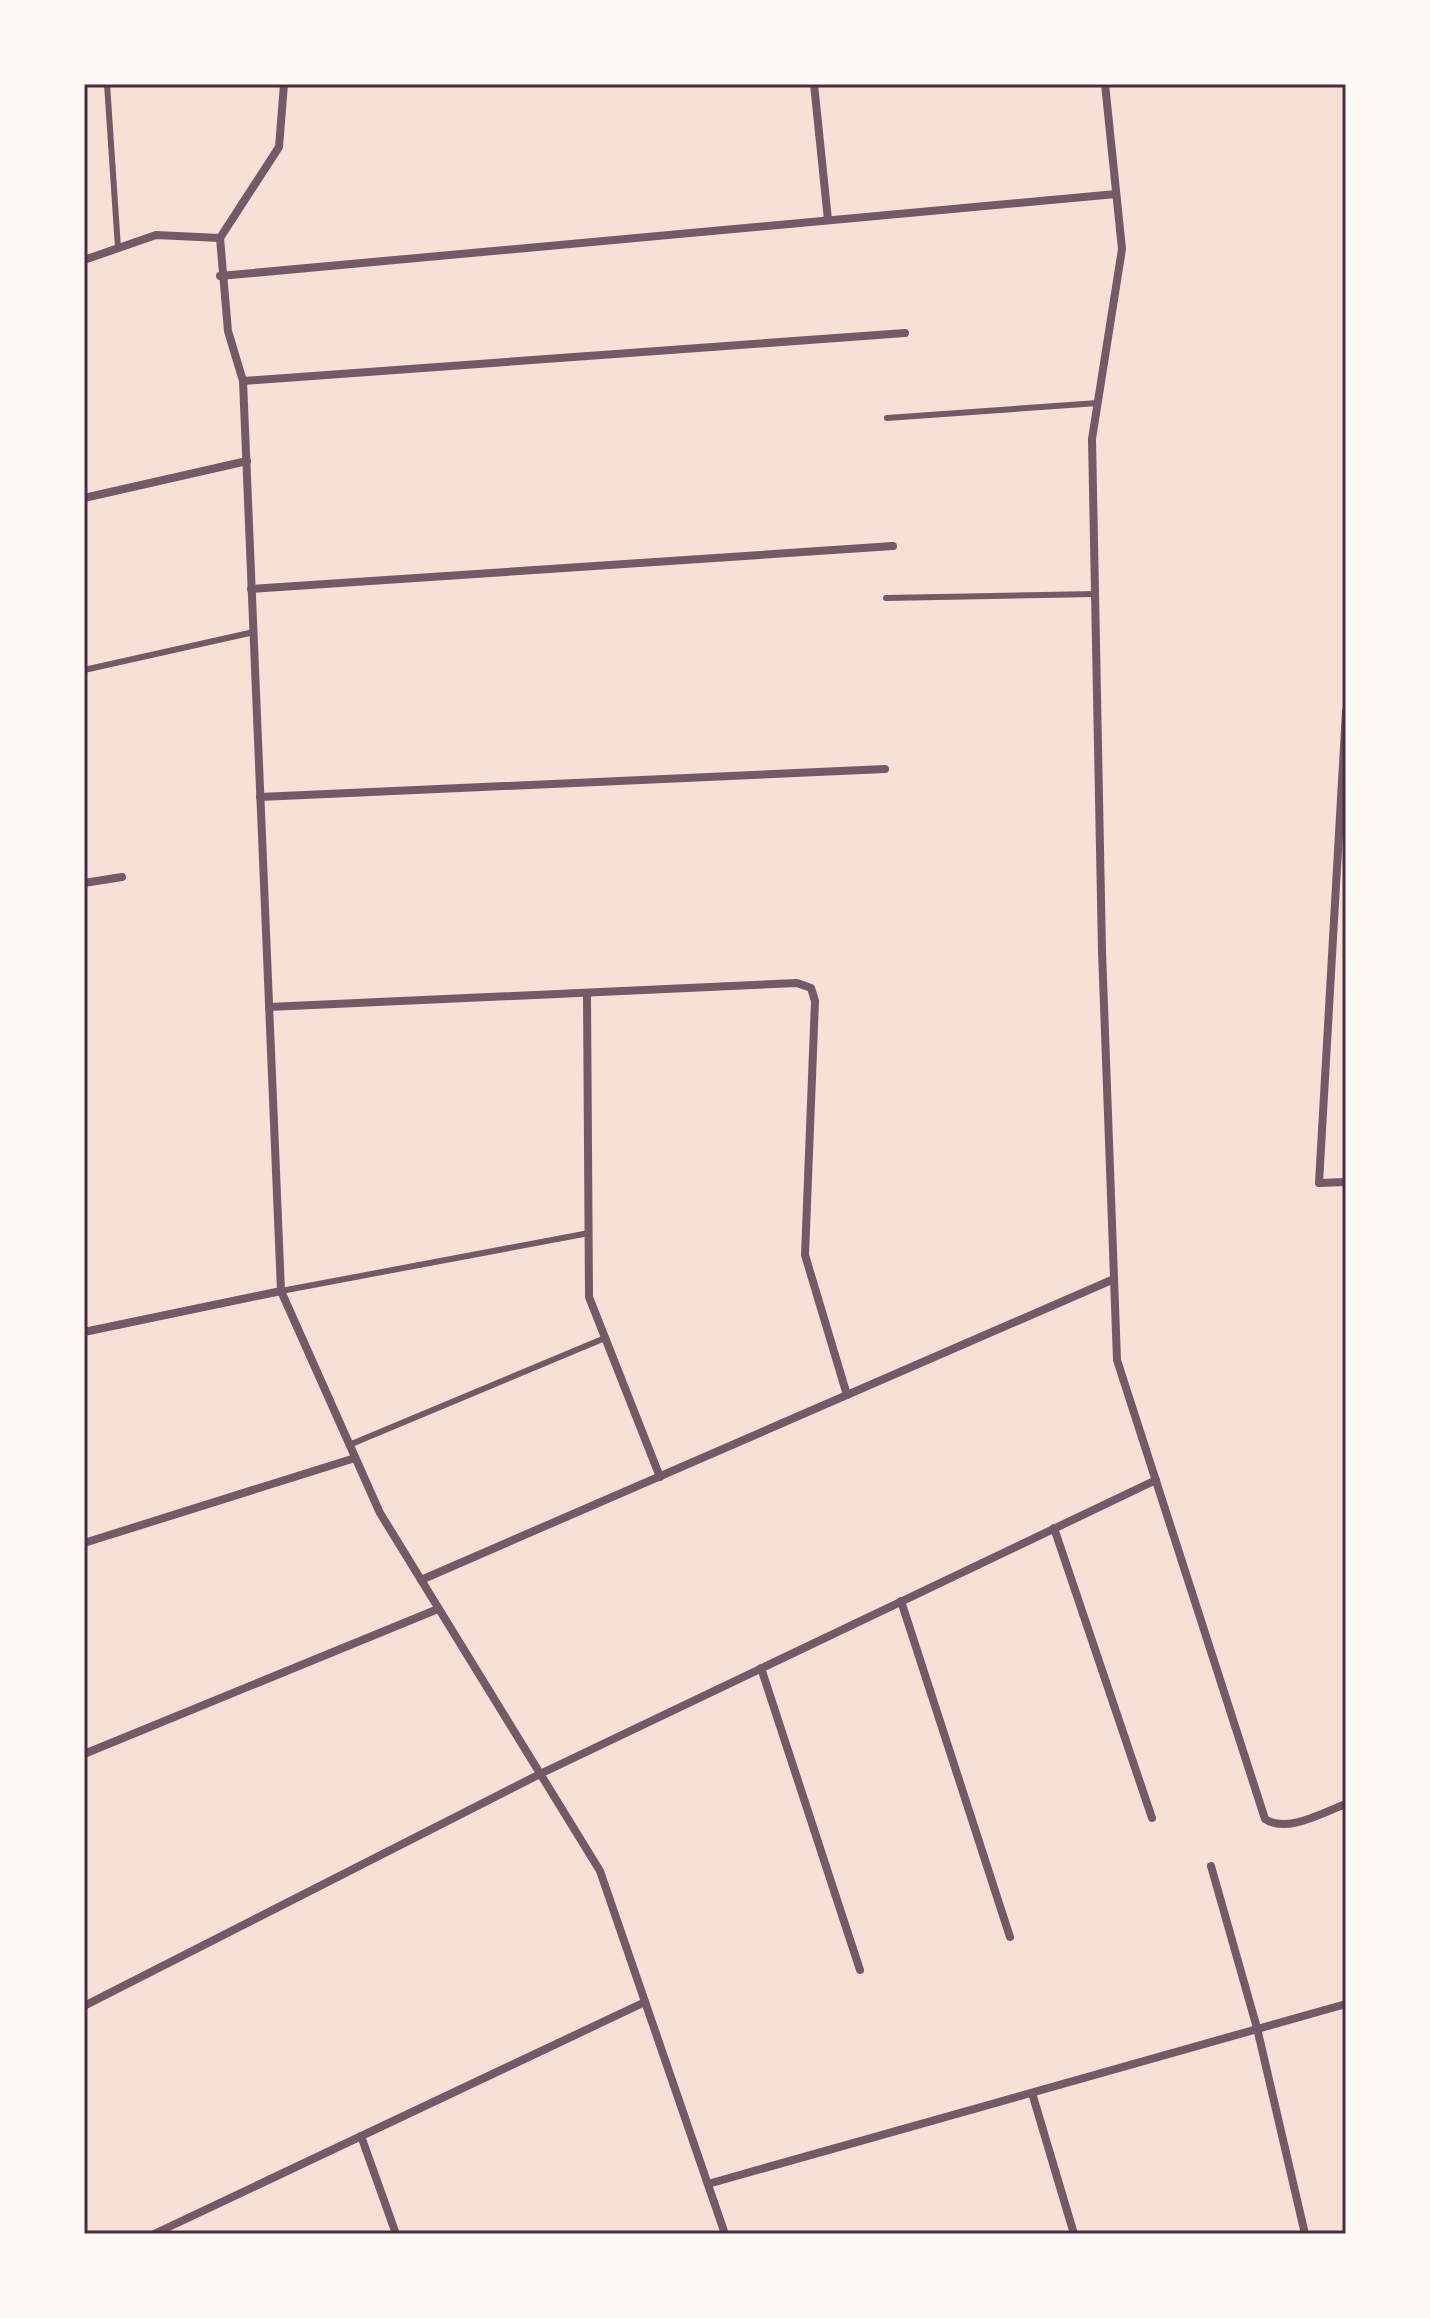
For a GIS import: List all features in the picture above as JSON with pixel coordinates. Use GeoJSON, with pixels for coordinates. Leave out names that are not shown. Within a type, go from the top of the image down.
{"type":"FeatureCollection","features":[{"type":"Feature","properties":{"kind":"street"},"geometry":{"type":"LineString","coordinates":[[284,84],[279,147],[220,238],[220,276],[228,331],[243,381],[281,1291],[380,1513],[600,1871],[725,2234]]}},
{"type":"Feature","properties":{"kind":"street"},"geometry":{"type":"LineString","coordinates":[[814,84],[828,220]]}},
{"type":"Feature","properties":{"kind":"street"},"geometry":{"type":"LineString","coordinates":[[1105,84],[1122,249],[1092,439],[1102,966],[1117,1360],[1265,1819],[1275,1826],[1286,1825],[1346,1804]]}},
{"type":"Feature","properties":{"kind":"street"},"geometry":{"type":"LineString","coordinates":[[220,276],[1116,194]]}},
{"type":"Feature","properties":{"kind":"street"},"geometry":{"type":"LineString","coordinates":[[84,260],[156,235],[220,238]]}},
{"type":"Feature","properties":{"kind":"street"},"geometry":{"type":"LineString","coordinates":[[243,381],[905,333]]}},
{"type":"Feature","properties":{"kind":"street"},"geometry":{"type":"LineString","coordinates":[[84,498],[247,461]]}},
{"type":"Feature","properties":{"kind":"street"},"geometry":{"type":"LineString","coordinates":[[251,589],[893,546]]}},
{"type":"Feature","properties":{"kind":"street"},"geometry":{"type":"LineString","coordinates":[[1346,711],[1319,1183],[1346,1182]]}},
{"type":"Feature","properties":{"kind":"street"},"geometry":{"type":"LineString","coordinates":[[260,797],[885,769]]}},
{"type":"Feature","properties":{"kind":"street"},"geometry":{"type":"LineString","coordinates":[[84,883],[122,877]]}},
{"type":"Feature","properties":{"kind":"street"},"geometry":{"type":"LineString","coordinates":[[269,1007],[587,995],[797,983],[811,988],[815,1001],[805,1255],[847,1395]]}},
{"type":"Feature","properties":{"kind":"street"},"geometry":{"type":"LineString","coordinates":[[587,995],[589,1297],[660,1477]]}},
{"type":"Feature","properties":{"kind":"street"},"geometry":{"type":"LineString","coordinates":[[421,1580],[1114,1279]]}},
{"type":"Feature","properties":{"kind":"street"},"geometry":{"type":"LineString","coordinates":[[84,1332],[281,1291]]}},
{"type":"Feature","properties":{"kind":"street"},"geometry":{"type":"LineString","coordinates":[[84,1543],[355,1458]]}},
{"type":"Feature","properties":{"kind":"street"},"geometry":{"type":"LineString","coordinates":[[84,2006],[540,1774],[1156,1480]]}},
{"type":"Feature","properties":{"kind":"street"},"geometry":{"type":"LineString","coordinates":[[1054,1528],[1152,1818]]}},
{"type":"Feature","properties":{"kind":"street"},"geometry":{"type":"LineString","coordinates":[[901,1601],[1010,1937]]}},
{"type":"Feature","properties":{"kind":"street"},"geometry":{"type":"LineString","coordinates":[[84,1754],[438,1609]]}},
{"type":"Feature","properties":{"kind":"street"},"geometry":{"type":"LineString","coordinates":[[761,1668],[860,1970]]}},
{"type":"Feature","properties":{"kind":"street"},"geometry":{"type":"LineString","coordinates":[[1211,1866],[1257,2028],[1305,2234]]}},
{"type":"Feature","properties":{"kind":"street"},"geometry":{"type":"LineString","coordinates":[[154,2234],[645,2002]]}},
{"type":"Feature","properties":{"kind":"street"},"geometry":{"type":"LineString","coordinates":[[708,2184],[1346,2004]]}},
{"type":"Feature","properties":{"kind":"street"},"geometry":{"type":"LineString","coordinates":[[1032,2093],[1074,2234]]}},
{"type":"Feature","properties":{"kind":"street"},"geometry":{"type":"LineString","coordinates":[[361,2136],[396,2234]]}},
{"type":"Feature","properties":{"kind":"lane"},"geometry":{"type":"LineString","coordinates":[[107,84],[118,248]]}},
{"type":"Feature","properties":{"kind":"lane"},"geometry":{"type":"LineString","coordinates":[[887,418],[1098,403]]}},
{"type":"Feature","properties":{"kind":"lane"},"geometry":{"type":"LineString","coordinates":[[886,598],[1095,594]]}},
{"type":"Feature","properties":{"kind":"lane"},"geometry":{"type":"LineString","coordinates":[[84,670],[254,632]]}},
{"type":"Feature","properties":{"kind":"lane"},"geometry":{"type":"LineString","coordinates":[[281,1291],[589,1233]]}},
{"type":"Feature","properties":{"kind":"lane"},"geometry":{"type":"LineString","coordinates":[[349,1445],[605,1338]]}}]}
